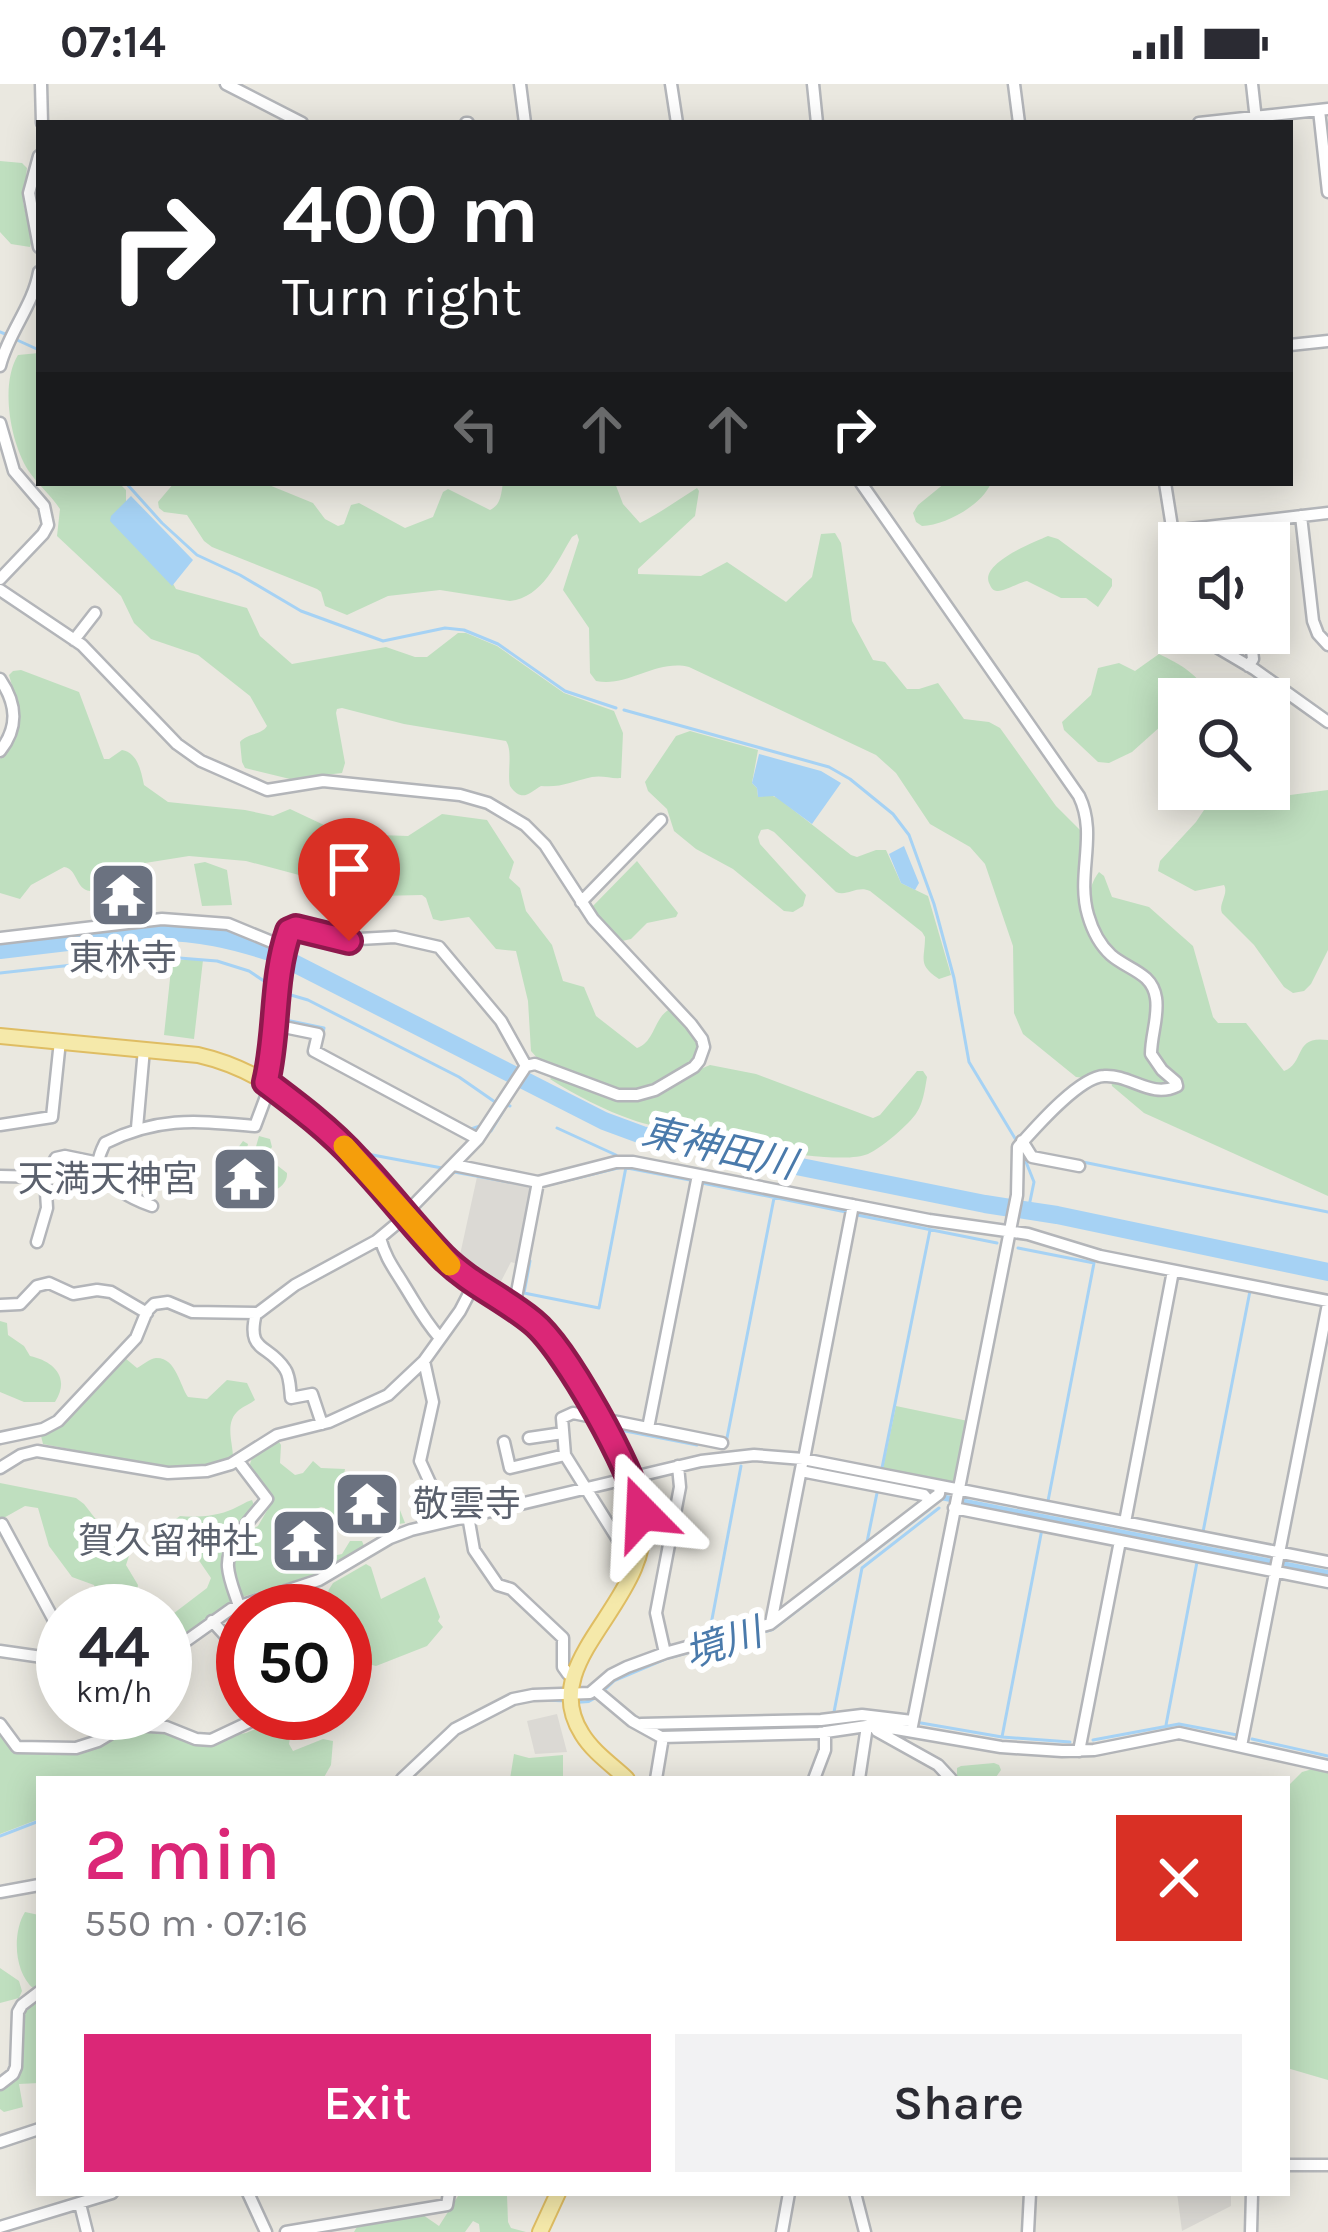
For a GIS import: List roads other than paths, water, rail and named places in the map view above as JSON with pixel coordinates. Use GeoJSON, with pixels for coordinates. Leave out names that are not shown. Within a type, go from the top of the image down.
{"type":"FeatureCollection","features":[{"type":"Feature","properties":{"kind":"main road"},"geometry":{"type":"LineString","coordinates":[[0,1036],[212,1058],[240,1068],[317,1121],[441,1255],[474,1284],[536,1324],[554,1344],[632,1477],[644,1527],[640,1559],[631,1580],[573,1675],[571,1700],[584,1738],[624,1776]]}},
{"type":"Feature","properties":{"kind":"main road"},"geometry":{"type":"LineString","coordinates":[[540,2232],[557,2196]]}},
{"type":"Feature","properties":{"kind":"street"},"geometry":{"type":"LineString","coordinates":[[41,84],[42,120]]}},
{"type":"Feature","properties":{"kind":"street"},"geometry":{"type":"LineString","coordinates":[[226,84],[296,120]]}},
{"type":"Feature","properties":{"kind":"street"},"geometry":{"type":"LineString","coordinates":[[520,84],[524,120]]}},
{"type":"Feature","properties":{"kind":"street"},"geometry":{"type":"LineString","coordinates":[[671,84],[677,120]]}},
{"type":"Feature","properties":{"kind":"street"},"geometry":{"type":"LineString","coordinates":[[813,84],[817,120]]}},
{"type":"Feature","properties":{"kind":"street"},"geometry":{"type":"LineString","coordinates":[[1014,84],[1019,120]]}},
{"type":"Feature","properties":{"kind":"street"},"geometry":{"type":"LineString","coordinates":[[1252,84],[1256,120],[1323,109],[1328,192]]}},
{"type":"Feature","properties":{"kind":"street"},"geometry":{"type":"LineString","coordinates":[[36,167],[29,193],[36,231]]}},
{"type":"Feature","properties":{"kind":"street"},"geometry":{"type":"LineString","coordinates":[[0,366],[36,284]]}},
{"type":"Feature","properties":{"kind":"street"},"geometry":{"type":"LineString","coordinates":[[1293,345],[1328,341]]}},
{"type":"Feature","properties":{"kind":"street"},"geometry":{"type":"LineString","coordinates":[[0,423],[14,471],[44,506],[49,525],[0,579]]}},
{"type":"Feature","properties":{"kind":"street"},"geometry":{"type":"LineString","coordinates":[[863,486],[1079,796],[1088,825],[1083,879],[1087,913],[1110,954],[1145,976],[1154,988],[1157,1001],[1150,1054],[1176,1082],[1174,1089],[1148,1088],[1115,1076],[1095,1077],[1078,1088],[1016,1153],[1017,1195],[1011,1228],[911,1726]]}},
{"type":"Feature","properties":{"kind":"street"},"geometry":{"type":"LineString","coordinates":[[1165,486],[1171,522]]}},
{"type":"Feature","properties":{"kind":"street"},"geometry":{"type":"LineString","coordinates":[[1253,522],[1328,513]]}},
{"type":"Feature","properties":{"kind":"street"},"geometry":{"type":"LineString","coordinates":[[1301,516],[1313,621],[1328,646]]}},
{"type":"Feature","properties":{"kind":"street"},"geometry":{"type":"LineString","coordinates":[[0,590],[92,654],[194,757],[267,790],[330,782],[460,795],[513,816],[535,834],[603,932],[698,1032],[703,1054],[694,1067],[637,1096],[618,1095],[535,1064],[525,1067],[478,1139],[380,1238],[295,1285],[256,1313],[192,1312],[168,1302],[154,1304],[136,1338],[58,1421],[34,1432],[0,1438]]}},
{"type":"Feature","properties":{"kind":"street"},"geometry":{"type":"LineString","coordinates":[[74,640],[94,613]]}},
{"type":"Feature","properties":{"kind":"street"},"geometry":{"type":"LineString","coordinates":[[1228,654],[1328,722]]}},
{"type":"Feature","properties":{"kind":"street"},"geometry":{"type":"LineString","coordinates":[[1248,666],[1252,654]]}},
{"type":"Feature","properties":{"kind":"street"},"geometry":{"type":"LineString","coordinates":[[0,680],[10,694],[15,715],[11,736],[0,752]]}},
{"type":"Feature","properties":{"kind":"street"},"geometry":{"type":"LineString","coordinates":[[581,902],[661,820]]}},
{"type":"Feature","properties":{"kind":"street"},"geometry":{"type":"LineString","coordinates":[[0,938],[162,919],[228,924],[284,948]]}},
{"type":"Feature","properties":{"kind":"street"},"geometry":{"type":"LineString","coordinates":[[152,1206],[115,1186],[101,1171],[98,1163],[105,1143],[136,1128],[195,1121],[255,1126],[268,1084],[284,948],[289,931],[296,928],[340,940],[395,937],[439,947],[501,1021],[525,1067]]}},
{"type":"Feature","properties":{"kind":"street"},"geometry":{"type":"LineString","coordinates":[[274,1025],[318,1034],[314,1051],[478,1139]]}},
{"type":"Feature","properties":{"kind":"street"},"geometry":{"type":"LineString","coordinates":[[0,1125],[52,1118],[59,1041]]}},
{"type":"Feature","properties":{"kind":"street"},"geometry":{"type":"LineString","coordinates":[[136,1128],[144,1049]]}},
{"type":"Feature","properties":{"kind":"street"},"geometry":{"type":"LineString","coordinates":[[1022,1142],[1032,1156],[1079,1166]]}},
{"type":"Feature","properties":{"kind":"street"},"geometry":{"type":"LineString","coordinates":[[37,1242],[47,1208],[44,1177],[56,1158],[98,1163]]}},
{"type":"Feature","properties":{"kind":"street"},"geometry":{"type":"LineString","coordinates":[[454,1165],[538,1182],[622,1161],[929,1220],[1011,1228],[1100,1256],[1328,1303],[1241,1746]]}},
{"type":"Feature","properties":{"kind":"street"},"geometry":{"type":"LineString","coordinates":[[648,1428],[698,1174]]}},
{"type":"Feature","properties":{"kind":"street"},"geometry":{"type":"LineString","coordinates":[[0,1177],[44,1177]]}},
{"type":"Feature","properties":{"kind":"street"},"geometry":{"type":"LineString","coordinates":[[514,1309],[538,1182]]}},
{"type":"Feature","properties":{"kind":"street"},"geometry":{"type":"LineString","coordinates":[[771,1623],[853,1205]]}},
{"type":"Feature","properties":{"kind":"street"},"geometry":{"type":"LineString","coordinates":[[380,1238],[392,1269],[422,1318],[440,1337]]}},
{"type":"Feature","properties":{"kind":"street"},"geometry":{"type":"LineString","coordinates":[[1124,1522],[1173,1270]]}},
{"type":"Feature","properties":{"kind":"street"},"geometry":{"type":"LineString","coordinates":[[0,1305],[20,1304],[37,1286],[49,1283],[73,1294],[111,1292],[147,1313]]}},
{"type":"Feature","properties":{"kind":"street"},"geometry":{"type":"LineString","coordinates":[[0,1468],[38,1451],[168,1473],[207,1471],[238,1461],[278,1435],[322,1424],[388,1395],[424,1361],[474,1284]]}},
{"type":"Feature","properties":{"kind":"street"},"geometry":{"type":"LineString","coordinates":[[256,1313],[254,1337],[287,1370],[291,1398],[312,1394],[322,1424]]}},
{"type":"Feature","properties":{"kind":"street"},"geometry":{"type":"LineString","coordinates":[[424,1361],[433,1402],[420,1461],[442,1522]]}},
{"type":"Feature","properties":{"kind":"street"},"geometry":{"type":"LineString","coordinates":[[640,1559],[622,1546],[566,1455],[562,1418],[572,1413],[722,1443]]}},
{"type":"Feature","properties":{"kind":"street"},"geometry":{"type":"LineString","coordinates":[[529,1438],[563,1433]]}},
{"type":"Feature","properties":{"kind":"street"},"geometry":{"type":"LineString","coordinates":[[504,1442],[510,1468],[566,1455]]}},
{"type":"Feature","properties":{"kind":"street"},"geometry":{"type":"LineString","coordinates":[[307,1584],[390,1538],[442,1522],[741,1455],[940,1486],[955,1499],[1120,1541],[1278,1563],[1328,1562]]}},
{"type":"Feature","properties":{"kind":"street"},"geometry":{"type":"LineString","coordinates":[[232,1584],[229,1555],[267,1498],[238,1461]]}},
{"type":"Feature","properties":{"kind":"street"},"geometry":{"type":"LineString","coordinates":[[802,1463],[923,1495],[929,1501]]}},
{"type":"Feature","properties":{"kind":"street"},"geometry":{"type":"LineString","coordinates":[[664,1653],[656,1613],[680,1487],[678,1466]]}},
{"type":"Feature","properties":{"kind":"street"},"geometry":{"type":"LineString","coordinates":[[598,1693],[619,1671],[664,1653],[771,1623],[939,1494],[940,1486]]}},
{"type":"Feature","properties":{"kind":"street"},"geometry":{"type":"LineString","coordinates":[[955,1499],[1124,1522],[1278,1563],[1328,1582]]}},
{"type":"Feature","properties":{"kind":"street"},"geometry":{"type":"LineString","coordinates":[[468,1516],[478,1556],[498,1585],[512,1589],[563,1638],[563,1666],[573,1675]]}},
{"type":"Feature","properties":{"kind":"street"},"geometry":{"type":"LineString","coordinates":[[2,1524],[36,1586]]}},
{"type":"Feature","properties":{"kind":"street"},"geometry":{"type":"LineString","coordinates":[[1079,1751],[1120,1541]]}},
{"type":"Feature","properties":{"kind":"street"},"geometry":{"type":"LineString","coordinates":[[192,1636],[216,1620]]}},
{"type":"Feature","properties":{"kind":"street"},"geometry":{"type":"LineString","coordinates":[[212,1622],[216,1626]]}},
{"type":"Feature","properties":{"kind":"street"},"geometry":{"type":"LineString","coordinates":[[0,1651],[36,1656]]}},
{"type":"Feature","properties":{"kind":"street"},"geometry":{"type":"LineString","coordinates":[[405,1776],[454,1730],[523,1696],[571,1700],[598,1693],[663,1737],[911,1726]]}},
{"type":"Feature","properties":{"kind":"street"},"geometry":{"type":"LineString","coordinates":[[638,1724],[821,1720],[862,1714],[1000,1747],[1079,1751],[1179,1733],[1328,1766]]}},
{"type":"Feature","properties":{"kind":"street"},"geometry":{"type":"LineString","coordinates":[[0,1724],[17,1747],[91,1744],[132,1725],[166,1727],[196,1739],[216,1738]]}},
{"type":"Feature","properties":{"kind":"street"},"geometry":{"type":"LineString","coordinates":[[861,1776],[870,1725]]}},
{"type":"Feature","properties":{"kind":"street"},"geometry":{"type":"LineString","coordinates":[[870,1725],[938,1765],[948,1776]]}},
{"type":"Feature","properties":{"kind":"street"},"geometry":{"type":"LineString","coordinates":[[815,1776],[825,1750],[825,1732]]}},
{"type":"Feature","properties":{"kind":"street"},"geometry":{"type":"LineString","coordinates":[[656,1776],[663,1737]]}},
{"type":"Feature","properties":{"kind":"street"},"geometry":{"type":"LineString","coordinates":[[0,1892],[36,1886]]}},
{"type":"Feature","properties":{"kind":"street"},"geometry":{"type":"LineString","coordinates":[[0,2084],[16,2067],[18,2012],[36,1994]]}},
{"type":"Feature","properties":{"kind":"street"},"geometry":{"type":"LineString","coordinates":[[0,2142],[36,2130]]}},
{"type":"Feature","properties":{"kind":"street"},"geometry":{"type":"LineString","coordinates":[[1290,2165],[1328,2165]]}},
{"type":"Feature","properties":{"kind":"street"},"geometry":{"type":"LineString","coordinates":[[0,2227],[103,2196]]}},
{"type":"Feature","properties":{"kind":"street"},"geometry":{"type":"LineString","coordinates":[[249,2196],[266,2232]]}},
{"type":"Feature","properties":{"kind":"street"},"geometry":{"type":"LineString","coordinates":[[286,2232],[447,2205],[448,2196]]}},
{"type":"Feature","properties":{"kind":"street"},"geometry":{"type":"LineString","coordinates":[[782,2232],[788,2196]]}},
{"type":"Feature","properties":{"kind":"street"},"geometry":{"type":"LineString","coordinates":[[856,2196],[865,2232]]}},
{"type":"Feature","properties":{"kind":"street"},"geometry":{"type":"LineString","coordinates":[[1028,2232],[1030,2196]]}},
{"type":"Feature","properties":{"kind":"street"},"geometry":{"type":"LineString","coordinates":[[1251,2232],[1252,2196]]}},
{"type":"Feature","properties":{"kind":"street"},"geometry":{"type":"LineString","coordinates":[[80,2204],[87,2232]]}},
{"type":"Feature","properties":{"kind":"water"},"geometry":{"type":"Polygon","coordinates":[[[131,496],[193,560],[172,586],[110,521],[131,496]]]}},
{"type":"Feature","properties":{"kind":"water"},"geometry":{"type":"Polygon","coordinates":[[[759,754],[821,771],[841,783],[812,824],[774,796],[758,797],[752,783],[759,754]]]}},
{"type":"Feature","properties":{"kind":"water"},"geometry":{"type":"Polygon","coordinates":[[[904,846],[919,883],[915,890],[901,883],[889,854],[904,846]]]}},
{"type":"Feature","properties":{"kind":"water"},"geometry":{"type":"Polygon","coordinates":[[[946,1495],[1328,1570],[1328,1576],[940,1500],[946,1495]]]}},
{"type":"Feature","properties":{"kind":"water"},"geometry":{"type":"Polygon","coordinates":[[[929,1508],[773,1631],[667,1660],[615,1682],[589,1703],[575,1704],[575,1698],[593,1698],[621,1675],[666,1658],[772,1628],[929,1508]]]}},
{"type":"Feature","properties":{"kind":"waterway"},"geometry":{"type":"LineString","coordinates":[[0,332],[5,334]]}},
{"type":"Feature","properties":{"kind":"waterway"},"geometry":{"type":"LineString","coordinates":[[17,340],[36,349]]}},
{"type":"Feature","properties":{"kind":"waterway"},"geometry":{"type":"LineString","coordinates":[[129,486],[197,555],[301,611],[383,641],[445,628],[464,630],[498,644],[565,691],[616,708]]}},
{"type":"Feature","properties":{"kind":"waterway"},"geometry":{"type":"LineString","coordinates":[[624,710],[829,767],[893,814],[909,835],[934,904],[969,1062],[1016,1140]]}},
{"type":"Feature","properties":{"kind":"waterway","name":"東神田川"},"geometry":{"type":"LineString","coordinates":[[0,950],[152,932],[230,941],[276,954],[604,1121],[642,1135],[1328,1272]]}},
{"type":"Feature","properties":{"kind":"waterway"},"geometry":{"type":"LineString","coordinates":[[0,973],[154,956],[217,961],[249,971],[273,987]]}},
{"type":"Feature","properties":{"kind":"waterway"},"geometry":{"type":"LineString","coordinates":[[320,1048],[324,1028],[281,1019],[284,993],[308,1000],[459,1077],[495,1102]]}},
{"type":"Feature","properties":{"kind":"waterway"},"geometry":{"type":"LineString","coordinates":[[308,1103],[362,1153],[442,1168]]}},
{"type":"Feature","properties":{"kind":"waterway"},"geometry":{"type":"LineString","coordinates":[[491,1131],[510,1106]]}},
{"type":"Feature","properties":{"kind":"waterway"},"geometry":{"type":"LineString","coordinates":[[439,1112],[471,1129],[480,1126]]}},
{"type":"Feature","properties":{"kind":"waterway"},"geometry":{"type":"LineString","coordinates":[[557,1128],[616,1155]]}},
{"type":"Feature","properties":{"kind":"waterway"},"geometry":{"type":"LineString","coordinates":[[1024,1157],[1034,1182],[1028,1211]]}},
{"type":"Feature","properties":{"kind":"waterway"},"geometry":{"type":"LineString","coordinates":[[1078,1161],[1328,1212]]}},
{"type":"Feature","properties":{"kind":"waterway"},"geometry":{"type":"LineString","coordinates":[[544,1186],[622,1167],[690,1180]]}},
{"type":"Feature","properties":{"kind":"waterway"},"geometry":{"type":"LineString","coordinates":[[530,1261],[524,1293],[599,1308],[626,1167]]}},
{"type":"Feature","properties":{"kind":"waterway"},"geometry":{"type":"LineString","coordinates":[[454,1172],[531,1186]]}},
{"type":"Feature","properties":{"kind":"waterway"},"geometry":{"type":"LineString","coordinates":[[417,1209],[449,1177]]}},
{"type":"Feature","properties":{"kind":"waterway"},"geometry":{"type":"LineString","coordinates":[[702,1183],[846,1212]]}},
{"type":"Feature","properties":{"kind":"waterway"},"geometry":{"type":"LineString","coordinates":[[727,1438],[774,1198]]}},
{"type":"Feature","properties":{"kind":"waterway"},"geometry":{"type":"LineString","coordinates":[[857,1215],[997,1243]]}},
{"type":"Feature","properties":{"kind":"waterway"},"geometry":{"type":"LineString","coordinates":[[882,1468],[930,1230]]}},
{"type":"Feature","properties":{"kind":"waterway"},"geometry":{"type":"LineString","coordinates":[[1018,1248],[1094,1263],[1048,1501]]}},
{"type":"Feature","properties":{"kind":"waterway"},"geometry":{"type":"LineString","coordinates":[[1203,1532],[1250,1291]]}},
{"type":"Feature","properties":{"kind":"waterway"},"geometry":{"type":"LineString","coordinates":[[620,1430],[697,1445]]}},
{"type":"Feature","properties":{"kind":"waterway"},"geometry":{"type":"LineString","coordinates":[[709,1635],[741,1466]]}},
{"type":"Feature","properties":{"kind":"waterway"},"geometry":{"type":"LineString","coordinates":[[808,1467],[840,1473]]}},
{"type":"Feature","properties":{"kind":"waterway"},"geometry":{"type":"LineString","coordinates":[[867,1542],[877,1493]]}},
{"type":"Feature","properties":{"kind":"waterway"},"geometry":{"type":"LineString","coordinates":[[834,1712],[862,1568],[939,1508]]}},
{"type":"Feature","properties":{"kind":"waterway"},"geometry":{"type":"LineString","coordinates":[[1002,1737],[1042,1529]]}},
{"type":"Feature","properties":{"kind":"waterway"},"geometry":{"type":"LineString","coordinates":[[1166,1725],[1197,1562]]}},
{"type":"Feature","properties":{"kind":"waterway","name":"境川"},"geometry":{"type":"LineString","coordinates":[[545,1700],[566,1701]]}},
{"type":"Feature","properties":{"kind":"waterway"},"geometry":{"type":"LineString","coordinates":[[921,1723],[1002,1737],[1070,1742]]}},
{"type":"Feature","properties":{"kind":"waterway"},"geometry":{"type":"LineString","coordinates":[[1093,1740],[1179,1724],[1237,1735]]}},
{"type":"Feature","properties":{"kind":"waterway"},"geometry":{"type":"LineString","coordinates":[[1252,1739],[1328,1756]]}},
{"type":"Feature","properties":{"kind":"waterway"},"geometry":{"type":"LineString","coordinates":[[0,1836],[36,1822]]}},
{"type":"Feature","properties":{"kind":"place","name":"東林寺"},"geometry":{"type":"Point","coordinates":[123,895]}},
{"type":"Feature","properties":{"kind":"place","name":"天満天神宮"},"geometry":{"type":"Point","coordinates":[245,1179]}},
{"type":"Feature","properties":{"kind":"place","name":"敬雲寺"},"geometry":{"type":"Point","coordinates":[367,1504]}},
{"type":"Feature","properties":{"kind":"place","name":"賀久留神社"},"geometry":{"type":"Point","coordinates":[304,1541]}}]}
